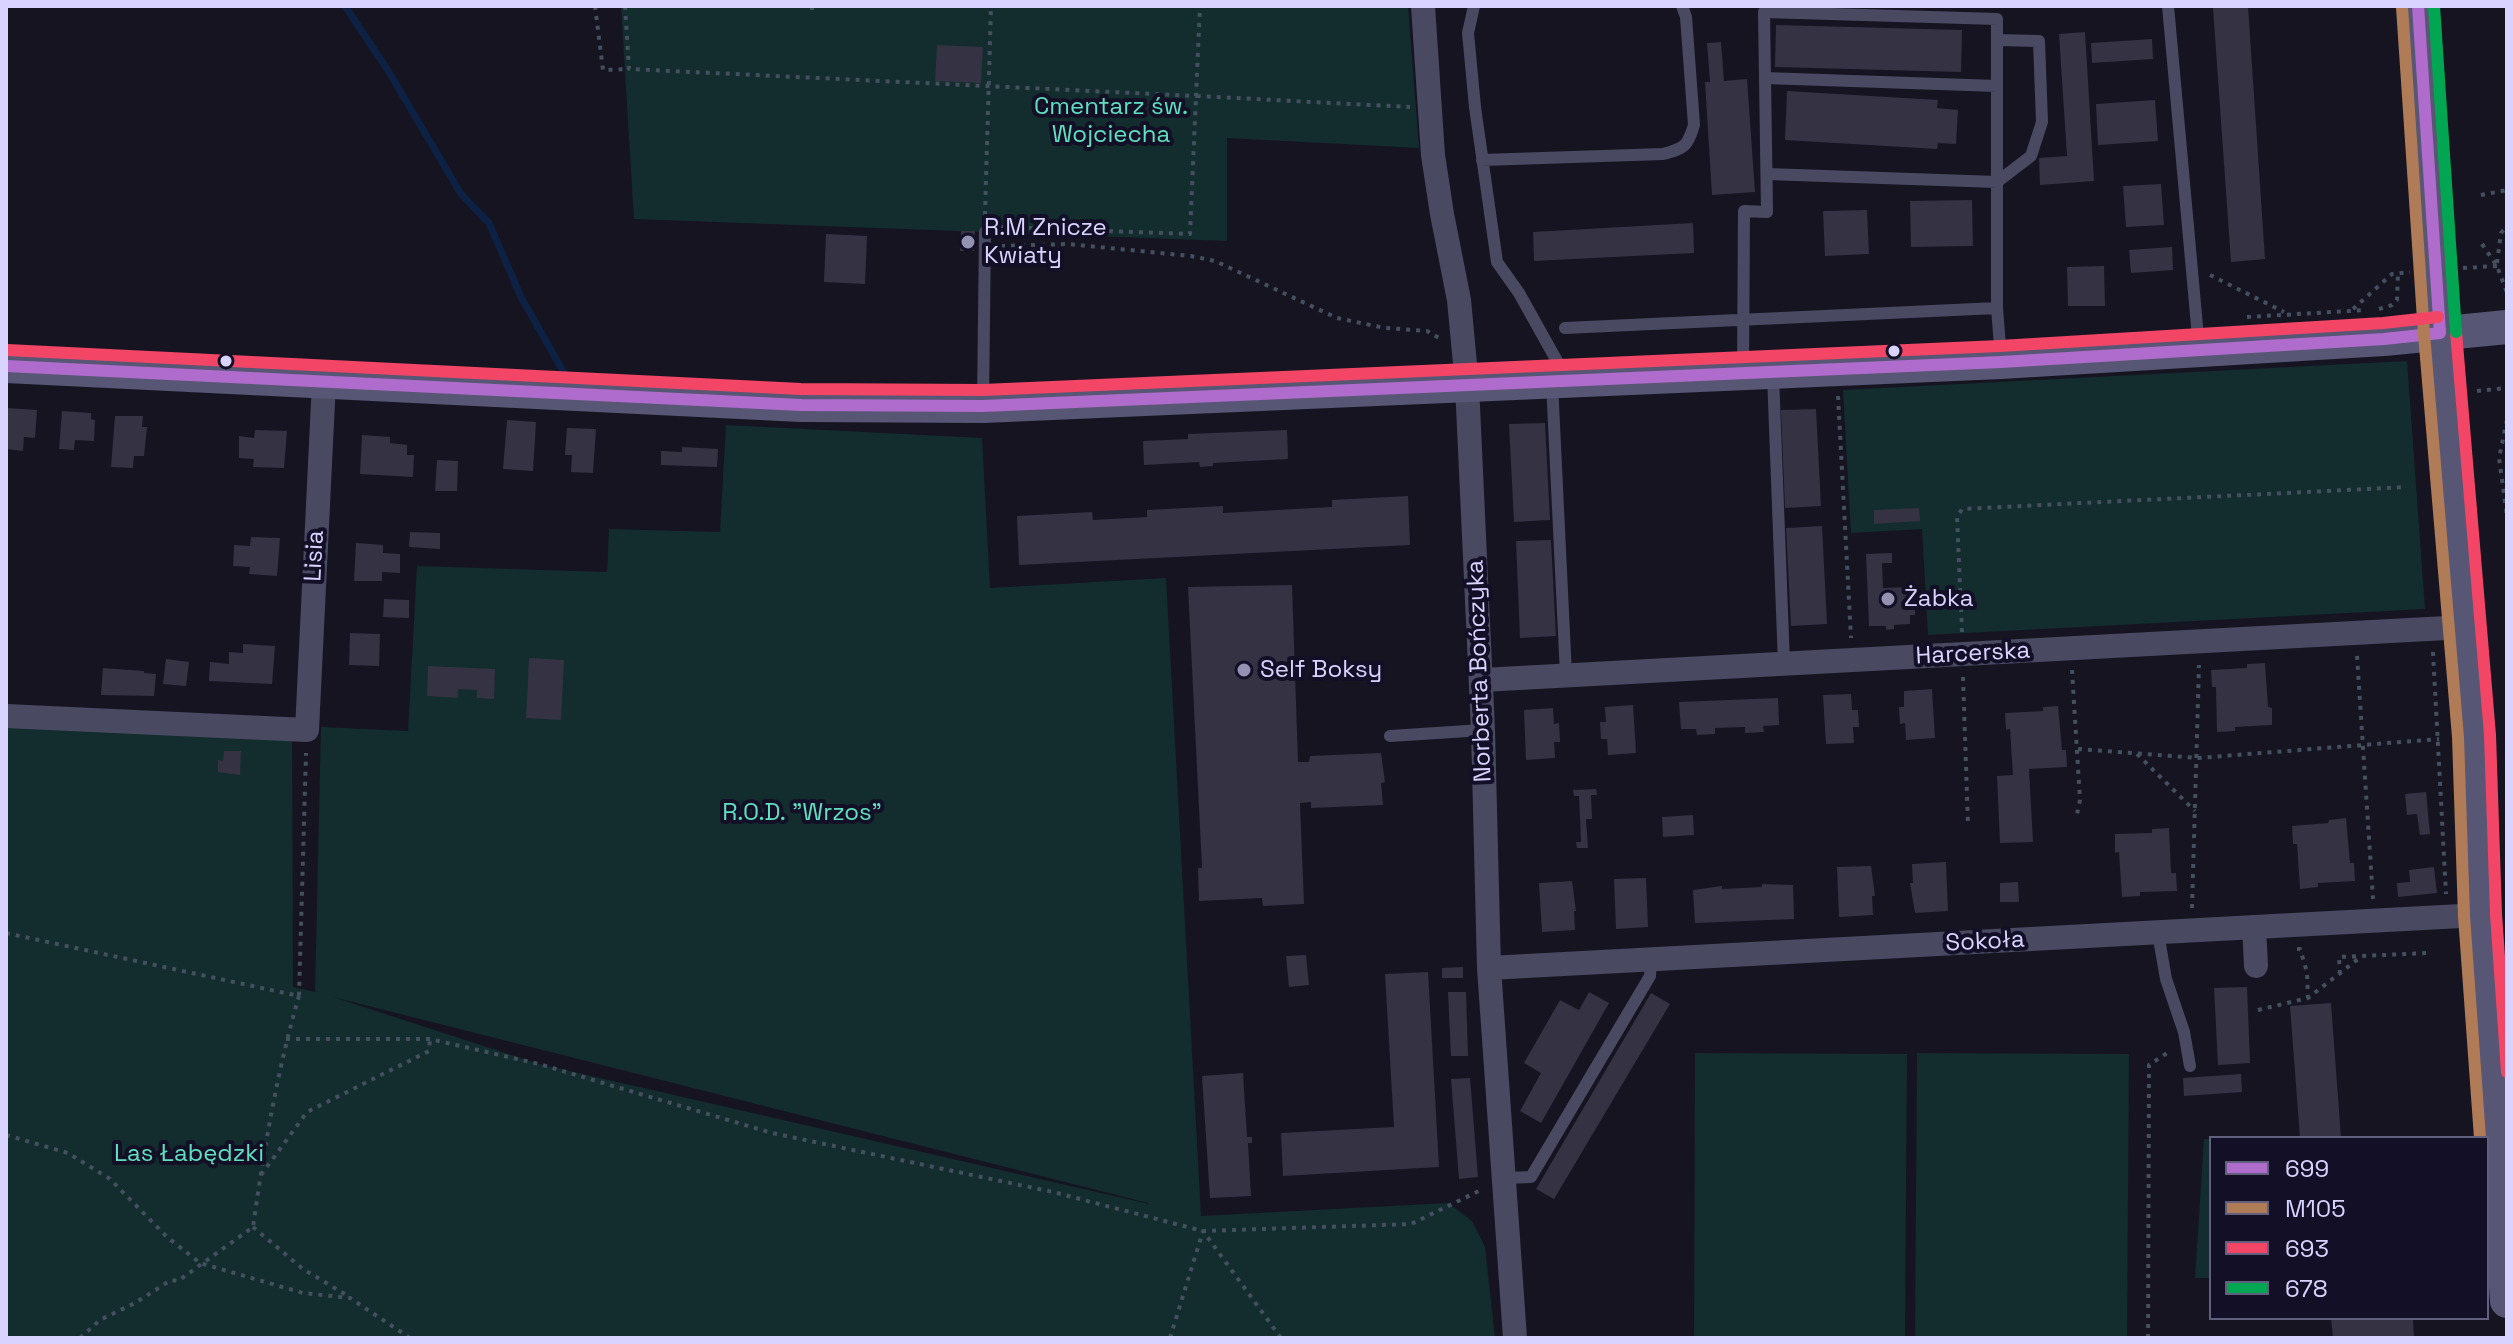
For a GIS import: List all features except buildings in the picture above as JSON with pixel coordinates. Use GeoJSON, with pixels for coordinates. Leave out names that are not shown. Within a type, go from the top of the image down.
{"type":"FeatureCollection","features":[{"type":"Feature","properties":{"kind":"street","name":"Norberta Bończyka"},"geometry":{"type":"LineString","coordinates":[[1423,6],[1433,155],[1459,300],[1467,385],[1482,680],[1489,968],[1515,1338]]}},
{"type":"Feature","properties":{"kind":"street"},"geometry":{"type":"LineString","coordinates":[[2418,6],[2440,333],[2474,736],[2464,916],[2489,1136]]}},
{"type":"Feature","properties":{"kind":"street"},"geometry":{"type":"LineString","coordinates":[[6,366],[801,405],[983,406],[2001,362],[2199,351],[2507,327]]}},
{"type":"Feature","properties":{"kind":"street","name":"Lisia"},"geometry":{"type":"LineString","coordinates":[[307,730],[324,382]]}},
{"type":"Feature","properties":{"kind":"street","name":"Harcerska"},"geometry":{"type":"LineString","coordinates":[[1482,680],[2465,627]]}},
{"type":"Feature","properties":{"kind":"street"},"geometry":{"type":"LineString","coordinates":[[6,716],[307,730]]}},
{"type":"Feature","properties":{"kind":"street","name":"Sokoła"},"geometry":{"type":"LineString","coordinates":[[1489,968],[2464,916]]}},
{"type":"Feature","properties":{"kind":"street"},"geometry":{"type":"LineString","coordinates":[[2254,927],[2256,966]]}},
{"type":"Feature","properties":{"kind":"street"},"geometry":{"type":"LineString","coordinates":[[2489,1140],[2507,1301]]}},
{"type":"Feature","properties":{"kind":"lane"},"geometry":{"type":"LineString","coordinates":[[1474,6],[1468,33],[1497,262],[1519,293],[1560,382],[1566,675]]}},
{"type":"Feature","properties":{"kind":"lane"},"geometry":{"type":"LineString","coordinates":[[1482,160],[1663,154],[1683,149],[1694,125],[1686,17],[1682,6]]}},
{"type":"Feature","properties":{"kind":"lane"},"geometry":{"type":"LineString","coordinates":[[2168,6],[2199,351]]}},
{"type":"Feature","properties":{"kind":"lane"},"geometry":{"type":"LineString","coordinates":[[1784,664],[1758,373],[1742,320],[1744,211],[1767,212],[1764,12],[1997,19],[1997,308],[2001,362]]}},
{"type":"Feature","properties":{"kind":"lane"},"geometry":{"type":"LineString","coordinates":[[1767,174],[1997,182],[2031,156],[2042,122],[2039,41],[1997,40]]}},
{"type":"Feature","properties":{"kind":"lane"},"geometry":{"type":"LineString","coordinates":[[1765,78],[1997,86]]}},
{"type":"Feature","properties":{"kind":"lane"},"geometry":{"type":"LineString","coordinates":[[983,406],[985,232]]}},
{"type":"Feature","properties":{"kind":"lane"},"geometry":{"type":"LineString","coordinates":[[1565,328],[1997,308]]}},
{"type":"Feature","properties":{"kind":"lane"},"geometry":{"type":"LineString","coordinates":[[1390,736],[1483,730]]}},
{"type":"Feature","properties":{"kind":"lane"},"geometry":{"type":"LineString","coordinates":[[2158,933],[2166,979],[2186,1041],[2190,1066]]}},
{"type":"Feature","properties":{"kind":"lane"},"geometry":{"type":"LineString","coordinates":[[1505,1178],[1531,1177],[1650,976],[1651,960]]}},
{"type":"Feature","properties":{"kind":"path"},"geometry":{"type":"LineString","coordinates":[[595,6],[603,70],[988,85],[1410,107],[1410,94]]}},
{"type":"Feature","properties":{"kind":"path"},"geometry":{"type":"LineString","coordinates":[[625,6],[627,69]]}},
{"type":"Feature","properties":{"kind":"path"},"geometry":{"type":"LineString","coordinates":[[812,6],[812,15]]}},
{"type":"Feature","properties":{"kind":"path"},"geometry":{"type":"LineString","coordinates":[[991,6],[985,227],[1190,234],[1200,6]]}},
{"type":"Feature","properties":{"kind":"path"},"geometry":{"type":"LineString","coordinates":[[2481,195],[2507,190]]}},
{"type":"Feature","properties":{"kind":"path"},"geometry":{"type":"LineString","coordinates":[[2497,266],[2501,233],[2507,226]]}},
{"type":"Feature","properties":{"kind":"path"},"geometry":{"type":"LineString","coordinates":[[985,232],[992,246],[1068,244],[1215,261],[1337,318],[1385,328],[1427,331],[1447,342]]}},
{"type":"Feature","properties":{"kind":"path"},"geometry":{"type":"LineString","coordinates":[[2482,244],[2497,266],[2507,293]]}},
{"type":"Feature","properties":{"kind":"path"},"geometry":{"type":"LineString","coordinates":[[2200,270],[2287,314]]}},
{"type":"Feature","properties":{"kind":"path"},"geometry":{"type":"LineString","coordinates":[[2352,310],[2392,274],[2405,272]]}},
{"type":"Feature","properties":{"kind":"path"},"geometry":{"type":"LineString","coordinates":[[2242,317],[2382,309],[2392,305],[2399,295],[2398,273]]}},
{"type":"Feature","properties":{"kind":"path"},"geometry":{"type":"LineString","coordinates":[[1836,370],[1852,661]]}},
{"type":"Feature","properties":{"kind":"path"},"geometry":{"type":"LineString","coordinates":[[2477,391],[2507,388]]}},
{"type":"Feature","properties":{"kind":"path"},"geometry":{"type":"LineString","coordinates":[[2507,420],[2499,458],[2507,516]]}},
{"type":"Feature","properties":{"kind":"path"},"geometry":{"type":"LineString","coordinates":[[1962,642],[1957,517],[1962,509],[2406,487]]}},
{"type":"Feature","properties":{"kind":"path"},"geometry":{"type":"LineString","coordinates":[[2430,629],[2443,808],[2441,837],[2464,916]]}},
{"type":"Feature","properties":{"kind":"path"},"geometry":{"type":"LineString","coordinates":[[2356,634],[2373,897]]}},
{"type":"Feature","properties":{"kind":"path"},"geometry":{"type":"LineString","coordinates":[[2192,931],[2199,642]]}},
{"type":"Feature","properties":{"kind":"path"},"geometry":{"type":"LineString","coordinates":[[2071,650],[2080,800],[2076,819]]}},
{"type":"Feature","properties":{"kind":"path"},"geometry":{"type":"LineString","coordinates":[[1962,674],[1968,825]]}},
{"type":"Feature","properties":{"kind":"path"},"geometry":{"type":"LineString","coordinates":[[80,1338],[100,1320],[171,1280],[178,1281],[253,1227],[286,1039],[299,996],[307,730]]}},
{"type":"Feature","properties":{"kind":"path"},"geometry":{"type":"LineString","coordinates":[[2078,749],[2198,758],[2439,739]]}},
{"type":"Feature","properties":{"kind":"path"},"geometry":{"type":"LineString","coordinates":[[2137,754],[2195,811]]}},
{"type":"Feature","properties":{"kind":"path"},"geometry":{"type":"LineString","coordinates":[[6,933],[299,996]]}},
{"type":"Feature","properties":{"kind":"path"},"geometry":{"type":"LineString","coordinates":[[2288,949],[2300,949],[2307,972],[2308,998]]}},
{"type":"Feature","properties":{"kind":"path"},"geometry":{"type":"LineString","coordinates":[[2340,974],[2339,957],[2427,953]]}},
{"type":"Feature","properties":{"kind":"path"},"geometry":{"type":"LineString","coordinates":[[2258,1010],[2308,998],[2362,956]]}},
{"type":"Feature","properties":{"kind":"path"},"geometry":{"type":"LineString","coordinates":[[286,1039],[430,1039],[539,1064],[772,1133],[1053,1192],[1203,1231],[1411,1224],[1505,1178]]}},
{"type":"Feature","properties":{"kind":"path"},"geometry":{"type":"LineString","coordinates":[[260,1176],[307,1112],[429,1051],[430,1039]]}},
{"type":"Feature","properties":{"kind":"path"},"geometry":{"type":"LineString","coordinates":[[2148,1338],[2149,1065],[2186,1041]]}},
{"type":"Feature","properties":{"kind":"path"},"geometry":{"type":"LineString","coordinates":[[6,1135],[68,1153],[110,1179],[167,1237],[200,1263],[303,1293],[350,1298]]}},
{"type":"Feature","properties":{"kind":"path"},"geometry":{"type":"LineString","coordinates":[[253,1227],[303,1269],[410,1338]]}},
{"type":"Feature","properties":{"kind":"path"},"geometry":{"type":"LineString","coordinates":[[1170,1338],[1203,1231]]}},
{"type":"Feature","properties":{"kind":"path"},"geometry":{"type":"LineString","coordinates":[[1203,1231],[1281,1338]]}},
{"type":"Feature","properties":{"kind":"green space","name":"Cmentarz św. Wojciecha"},"geometry":{"type":"Polygon","coordinates":[[[621,6],[1408,6],[1419,148],[1227,138],[1227,241],[634,219],[621,6]]]}},
{"type":"Feature","properties":{"kind":"green space"},"geometry":{"type":"Polygon","coordinates":[[[2407,361],[2425,609],[1928,635],[1922,529],[1851,533],[1843,390],[2407,361]]]}},
{"type":"Feature","properties":{"kind":"green space"},"geometry":{"type":"Polygon","coordinates":[[[726,425],[982,438],[990,588],[1166,578],[1201,1216],[1448,1203],[1472,1221],[1485,1247],[1495,1338],[6,1338],[6,710],[292,727],[293,987],[315,992],[321,727],[408,731],[417,566],[607,572],[609,529],[720,532],[726,425]],[[333,997],[539,1064],[1148,1203],[333,997]]]}},
{"type":"Feature","properties":{"kind":"green space"},"geometry":{"type":"Polygon","coordinates":[[[1695,1053],[1907,1054],[1905,1338],[1694,1338],[1695,1053]]]}},
{"type":"Feature","properties":{"kind":"green space"},"geometry":{"type":"Polygon","coordinates":[[[1917,1053],[2129,1054],[2127,1338],[1915,1338],[1917,1053]]]}},
{"type":"Feature","properties":{"kind":"green space"},"geometry":{"type":"Polygon","coordinates":[[[2204,1139],[2209,1139],[2209,1278],[2195,1278],[2204,1139]]]}},
{"type":"Feature","properties":{"kind":"waterway"},"geometry":{"type":"LineString","coordinates":[[345,6],[387,69],[461,194],[489,223],[521,297],[564,373]]}},
{"type":"Feature","properties":{"kind":"transit line","name":"699"},"geometry":{"type":"LineString","coordinates":[[2418,6],[2440,333]]}},
{"type":"Feature","properties":{"kind":"transit line","name":"678"},"geometry":{"type":"LineString","coordinates":[[2434,6],[2456,332]]}},
{"type":"Feature","properties":{"kind":"transit line","name":"M105"},"geometry":{"type":"LineString","coordinates":[[2402,7],[2424,334],[2458,737],[2464,916],[2480,1136]]}},
{"type":"Feature","properties":{"kind":"transit line","name":"693"},"geometry":{"type":"LineString","coordinates":[[7,350],[801,389],[983,390],[2000,346],[2438,317]]}},
{"type":"Feature","properties":{"kind":"transit line","name":"693"},"geometry":{"type":"LineString","coordinates":[[2456,332],[2490,735],[2496,914],[2507,1072]]}},
{"type":"Feature","properties":{"kind":"transit line","name":"699"},"geometry":{"type":"LineString","coordinates":[[6,366],[801,405],[983,406],[2001,362],[2440,333]]}},
{"type":"Feature","properties":{"kind":"place","name":"R.M Znicze Kwiaty"},"geometry":{"type":"Point","coordinates":[968,242]}},
{"type":"Feature","properties":{"kind":"place","name":"Żabka"},"geometry":{"type":"Point","coordinates":[1888,599]}},
{"type":"Feature","properties":{"kind":"place","name":"Self Boksy"},"geometry":{"type":"Point","coordinates":[1244,670]}},
{"type":"Feature","properties":{"kind":"park label","name":"R.O.D. \"Wrzos\""},"geometry":{"type":"Point","coordinates":[802,813]}},
{"type":"Feature","properties":{"kind":"park label","name":"Las Łabędzki"},"geometry":{"type":"Point","coordinates":[189,1154]}}]}
